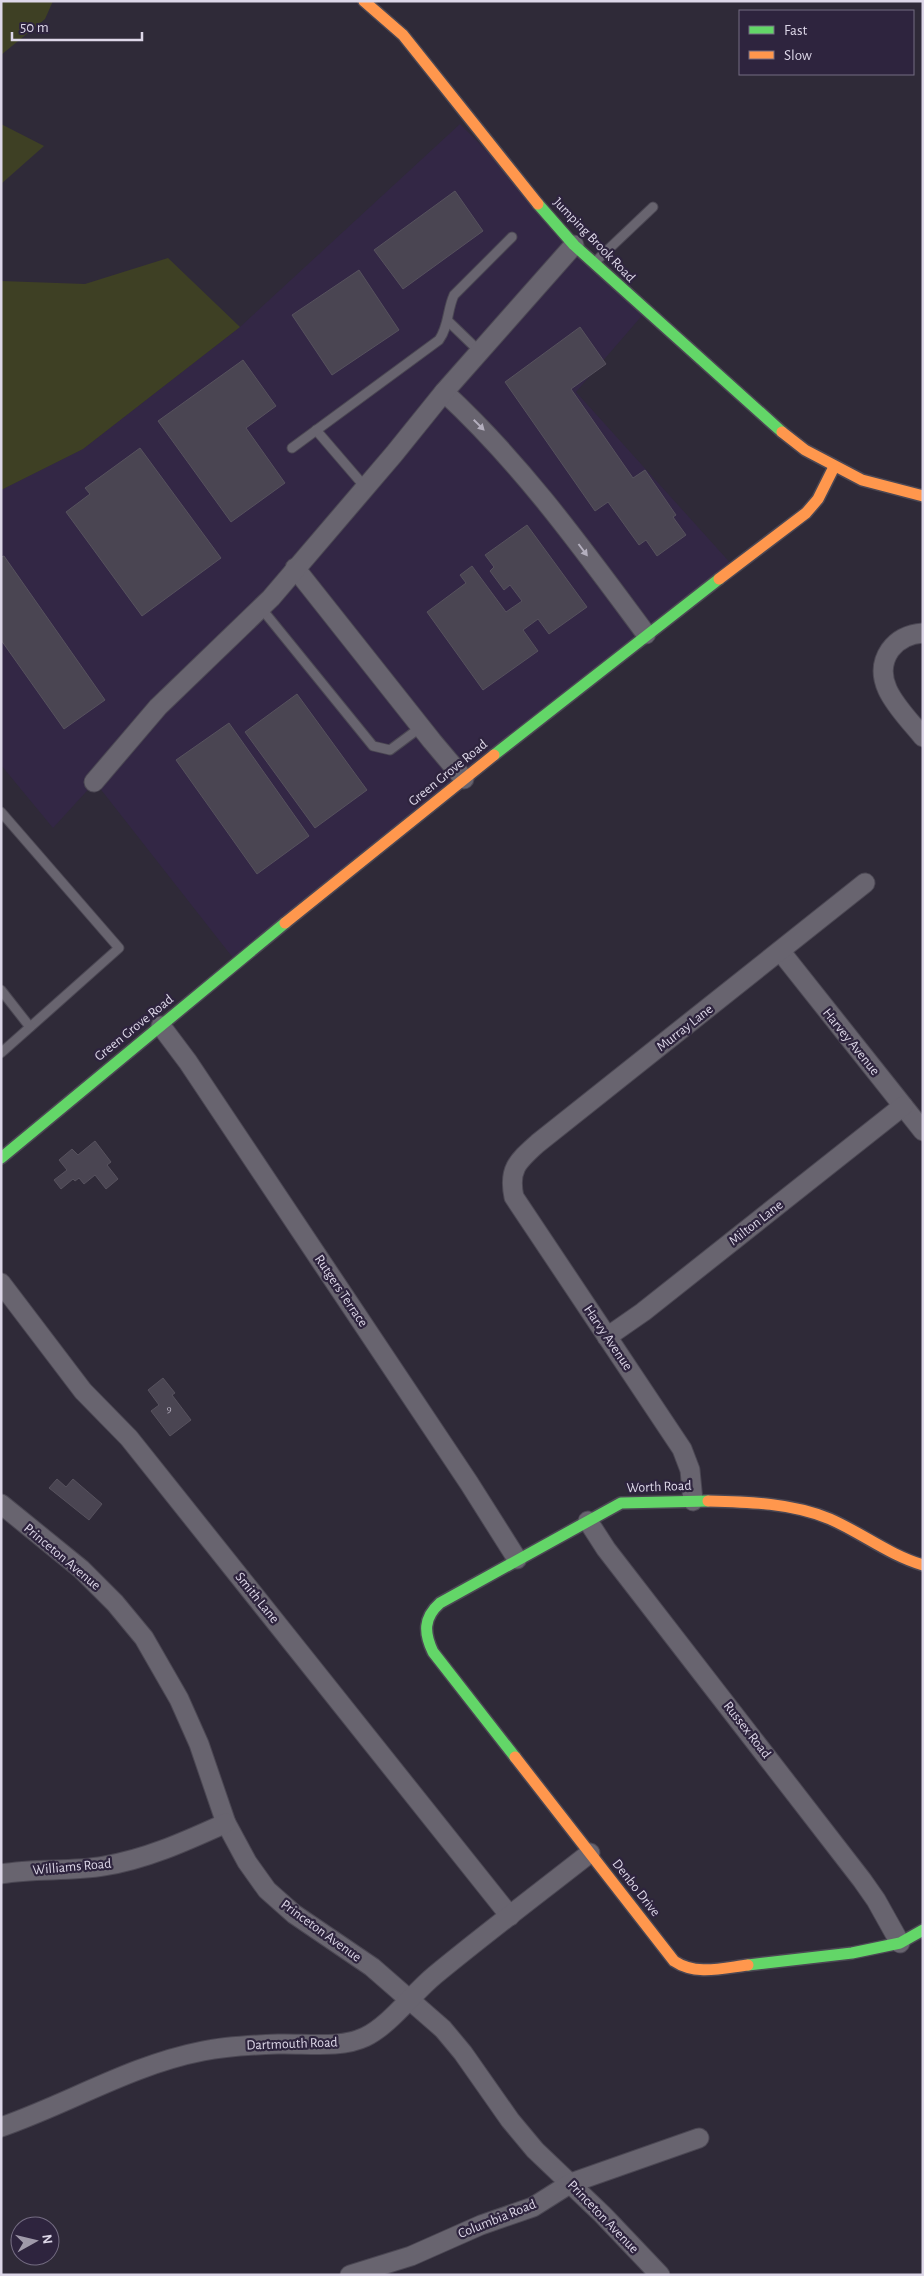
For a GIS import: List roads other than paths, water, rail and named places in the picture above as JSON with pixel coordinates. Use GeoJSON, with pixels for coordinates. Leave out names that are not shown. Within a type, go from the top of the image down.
{"type":"FeatureCollection","features":[{"type":"Feature","properties":{"kind":"street","name":"Jumping Brook Road"},"geometry":{"type":"LineString","coordinates":[[364,1],[403,35],[547,215],[593,264],[766,420],[805,450],[834,467]]}},
{"type":"Feature","properties":{"kind":"street"},"geometry":{"type":"LineString","coordinates":[[94,782],[158,707],[261,608],[444,392],[574,245]]}},
{"type":"Feature","properties":{"kind":"street"},"geometry":{"type":"LineString","coordinates":[[444,392],[481,426],[550,505],[646,634]]}},
{"type":"Feature","properties":{"kind":"street"},"geometry":{"type":"LineString","coordinates":[[834,467],[862,480],[923,496]]}},
{"type":"Feature","properties":{"kind":"street","name":"Green Grove Road"},"geometry":{"type":"LineString","coordinates":[[1,1158],[464,779],[646,634],[806,513],[818,499],[834,467]]}},
{"type":"Feature","properties":{"kind":"street"},"geometry":{"type":"LineString","coordinates":[[295,568],[464,779]]}},
{"type":"Feature","properties":{"kind":"street"},"geometry":{"type":"LineString","coordinates":[[923,633],[914,634],[894,645],[886,656],[883,679],[891,697],[923,736]]}},
{"type":"Feature","properties":{"kind":"street","name":"Murray Lane"},"geometry":{"type":"LineString","coordinates":[[511,1179],[514,1167],[538,1143],[866,883]]}},
{"type":"Feature","properties":{"kind":"street","name":"Harvey Avenue"},"geometry":{"type":"LineString","coordinates":[[781,952],[923,1131]]}},
{"type":"Feature","properties":{"kind":"street","name":"Rutgers Terrace"},"geometry":{"type":"LineString","coordinates":[[160,1026],[199,1079],[464,1474],[517,1559]]}},
{"type":"Feature","properties":{"kind":"street","name":"Milton Lane"},"geometry":{"type":"LineString","coordinates":[[607,1338],[643,1312],[903,1106]]}},
{"type":"Feature","properties":{"kind":"street","name":"Harvy Avenue"},"geometry":{"type":"LineString","coordinates":[[511,1179],[514,1197],[682,1449],[690,1470],[693,1501]]}},
{"type":"Feature","properties":{"kind":"street","name":"Smith Lane"},"geometry":{"type":"LineString","coordinates":[[1,1283],[83,1391],[129,1438],[510,1916]]}},
{"type":"Feature","properties":{"kind":"street","name":"Worth Road"},"geometry":{"type":"LineString","coordinates":[[424,1628],[427,1616],[440,1603],[621,1503],[638,1501],[693,1501],[761,1504],[817,1514],[855,1532],[882,1551],[923,1565]]}},
{"type":"Feature","properties":{"kind":"street","name":"Princeton Avenue"},"geometry":{"type":"LineString","coordinates":[[1,1504],[81,1569],[115,1603],[144,1638],[179,1699],[198,1744],[226,1823],[247,1862],[267,1890],[280,1902],[372,1967],[407,2000],[443,2029],[510,2120],[535,2150],[571,2183],[660,2275]]}},
{"type":"Feature","properties":{"kind":"street","name":"Russex Road"},"geometry":{"type":"LineString","coordinates":[[588,1521],[606,1549],[862,1880],[876,1900],[900,1943]]}},
{"type":"Feature","properties":{"kind":"street","name":"Denbo Drive"},"geometry":{"type":"LineString","coordinates":[[424,1628],[433,1652],[674,1961],[684,1968],[695,1971],[852,1953],[900,1943],[923,1930]]}},
{"type":"Feature","properties":{"kind":"street","name":"Williams Road"},"geometry":{"type":"LineString","coordinates":[[1,1874],[101,1867],[125,1862],[167,1850],[226,1823]]}},
{"type":"Feature","properties":{"kind":"street","name":"Dartmouth Road"},"geometry":{"type":"LineString","coordinates":[[1,2127],[32,2116],[109,2080],[172,2058],[235,2047],[331,2044],[362,2038],[380,2029],[407,2000],[590,1853]]}},
{"type":"Feature","properties":{"kind":"street","name":"Columbia Road"},"geometry":{"type":"LineString","coordinates":[[350,2275],[411,2256],[481,2225],[533,2206],[571,2183],[699,2138]]}},
{"type":"Feature","properties":{"kind":"lane"},"geometry":{"type":"LineString","coordinates":[[593,264],[653,207]]}},
{"type":"Feature","properties":{"kind":"lane"},"geometry":{"type":"LineString","coordinates":[[292,448],[439,340],[445,331],[449,305],[454,295],[512,237]]}},
{"type":"Feature","properties":{"kind":"lane"},"geometry":{"type":"LineString","coordinates":[[448,321],[480,351]]}},
{"type":"Feature","properties":{"kind":"lane"},"geometry":{"type":"LineString","coordinates":[[316,430],[365,487]]}},
{"type":"Feature","properties":{"kind":"lane"},"geometry":{"type":"LineString","coordinates":[[261,608],[373,746],[390,750],[421,727]]}},
{"type":"Feature","properties":{"kind":"lane"},"geometry":{"type":"LineString","coordinates":[[1,812],[119,948],[1,1052]]}},
{"type":"Feature","properties":{"kind":"lane"},"geometry":{"type":"LineString","coordinates":[[1,990],[30,1027]]}}]}
